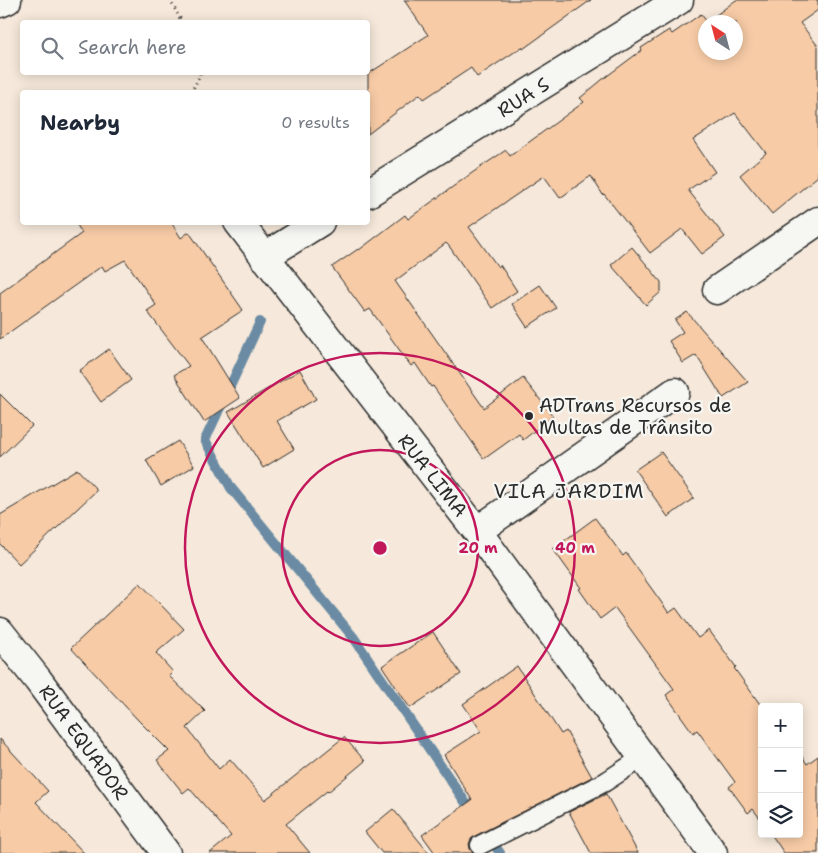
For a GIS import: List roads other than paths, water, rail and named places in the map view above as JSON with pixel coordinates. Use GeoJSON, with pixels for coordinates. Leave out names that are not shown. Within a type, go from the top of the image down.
{"type":"FeatureCollection","features":[{"type":"Feature","properties":{"kind":"street"},"geometry":{"type":"LineString","coordinates":[[0,4],[7,0]]}},
{"type":"Feature","properties":{"kind":"street","name":"RUA S"},"geometry":{"type":"LineString","coordinates":[[370,192],[679,0]]}},
{"type":"Feature","properties":{"kind":"street"},"geometry":{"type":"LineString","coordinates":[[716,290],[818,221]]}},
{"type":"Feature","properties":{"kind":"street","name":"RUA LIMA"},"geometry":{"type":"LineString","coordinates":[[240,225],[477,532],[713,853]]}},
{"type":"Feature","properties":{"kind":"street"},"geometry":{"type":"LineString","coordinates":[[264,257],[315,225]]}},
{"type":"Feature","properties":{"kind":"street"},"geometry":{"type":"LineString","coordinates":[[477,532],[675,392]]}},
{"type":"Feature","properties":{"kind":"street","name":"RUA EQUADOR"},"geometry":{"type":"LineString","coordinates":[[0,632],[38,680],[166,853]]}},
{"type":"Feature","properties":{"kind":"lane"},"geometry":{"type":"LineString","coordinates":[[480,844],[604,782],[642,757]]}},
{"type":"Feature","properties":{"kind":"waterway"},"geometry":{"type":"LineString","coordinates":[[260,322],[205,440],[231,488],[354,638],[474,815]]}},
{"type":"Feature","properties":{"kind":"waterway"},"geometry":{"type":"LineString","coordinates":[[489,837],[500,853]]}},
{"type":"Feature","properties":{"kind":"place","name":"ADTrans Recursos de Multas de Trânsito"},"geometry":{"type":"Point","coordinates":[529,416]}},
{"type":"Feature","properties":{"kind":"district","name":"VILA JARDIM"},"geometry":{"type":"Point","coordinates":[569,491]}}]}
